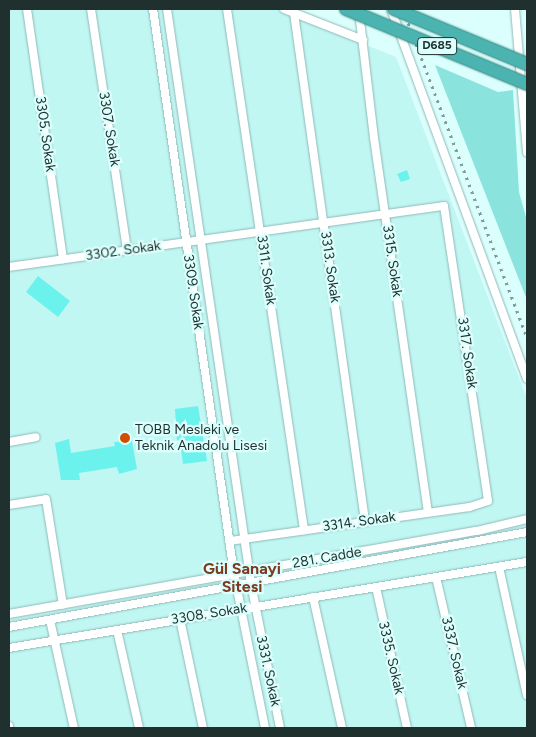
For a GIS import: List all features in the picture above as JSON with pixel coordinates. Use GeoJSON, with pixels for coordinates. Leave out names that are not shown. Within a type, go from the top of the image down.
{"type":"FeatureCollection","features":[{"type":"Feature","properties":{"kind":"highway","name":"D685"},"geometry":{"type":"LineString","coordinates":[[346,9],[527,84]]}},
{"type":"Feature","properties":{"kind":"highway","name":"D685"},"geometry":{"type":"LineString","coordinates":[[393,9],[527,64]]}},
{"type":"Feature","properties":{"kind":"street","name":"3305. Sokak"},"geometry":{"type":"LineString","coordinates":[[27,9],[63,259]]}},
{"type":"Feature","properties":{"kind":"street","name":"3307. Sokak"},"geometry":{"type":"LineString","coordinates":[[91,9],[127,250]]}},
{"type":"Feature","properties":{"kind":"street","name":"3309. Sokak"},"geometry":{"type":"LineString","coordinates":[[153,9],[236,586]]}},
{"type":"Feature","properties":{"kind":"street","name":"3309. Sokak"},"geometry":{"type":"LineString","coordinates":[[167,9],[251,584]]}},
{"type":"Feature","properties":{"kind":"street","name":"3311. Sokak"},"geometry":{"type":"LineString","coordinates":[[227,9],[304,530]]}},
{"type":"Feature","properties":{"kind":"street"},"geometry":{"type":"LineString","coordinates":[[284,9],[363,40]]}},
{"type":"Feature","properties":{"kind":"street","name":"3315. Sokak"},"geometry":{"type":"LineString","coordinates":[[359,9],[385,215],[428,512]]}},
{"type":"Feature","properties":{"kind":"street"},"geometry":{"type":"LineString","coordinates":[[393,9],[527,379]]}},
{"type":"Feature","properties":{"kind":"street"},"geometry":{"type":"LineString","coordinates":[[515,9],[527,152]]}},
{"type":"Feature","properties":{"kind":"street","name":"3313. Sokak"},"geometry":{"type":"LineString","coordinates":[[294,13],[365,521]]}},
{"type":"Feature","properties":{"kind":"street","name":"3302. Sokak"},"geometry":{"type":"LineString","coordinates":[[9,266],[444,206]]}},
{"type":"Feature","properties":{"kind":"street","name":"3317. Sokak"},"geometry":{"type":"LineString","coordinates":[[444,206],[488,501]]}},
{"type":"Feature","properties":{"kind":"street"},"geometry":{"type":"LineString","coordinates":[[9,442],[36,437]]}},
{"type":"Feature","properties":{"kind":"street"},"geometry":{"type":"LineString","coordinates":[[9,505],[46,499],[63,605]]}},
{"type":"Feature","properties":{"kind":"street","name":"3314. Sokak"},"geometry":{"type":"LineString","coordinates":[[229,541],[428,512],[488,501]]}},
{"type":"Feature","properties":{"kind":"street","name":"281. Cadde"},"geometry":{"type":"LineString","coordinates":[[9,614],[477,531],[527,519]]}},
{"type":"Feature","properties":{"kind":"street","name":"281. Cadde"},"geometry":{"type":"LineString","coordinates":[[9,627],[527,532]]}},
{"type":"Feature","properties":{"kind":"street","name":"3308. Sokak"},"geometry":{"type":"LineString","coordinates":[[9,648],[527,562]]}},
{"type":"Feature","properties":{"kind":"street"},"geometry":{"type":"LineString","coordinates":[[499,566],[527,695]]}},
{"type":"Feature","properties":{"kind":"street","name":"3337. Sokak"},"geometry":{"type":"LineString","coordinates":[[436,577],[471,728]]}},
{"type":"Feature","properties":{"kind":"street","name":"3331. Sokak"},"geometry":{"type":"LineString","coordinates":[[251,584],[280,728]]}},
{"type":"Feature","properties":{"kind":"street","name":"3331. Sokak"},"geometry":{"type":"LineString","coordinates":[[236,586],[265,728]]}},
{"type":"Feature","properties":{"kind":"street","name":"3335. Sokak"},"geometry":{"type":"LineString","coordinates":[[376,587],[407,728]]}},
{"type":"Feature","properties":{"kind":"street"},"geometry":{"type":"LineString","coordinates":[[312,597],[342,728]]}},
{"type":"Feature","properties":{"kind":"street"},"geometry":{"type":"LineString","coordinates":[[180,619],[203,728]]}},
{"type":"Feature","properties":{"kind":"street"},"geometry":{"type":"LineString","coordinates":[[50,620],[74,728]]}},
{"type":"Feature","properties":{"kind":"street"},"geometry":{"type":"LineString","coordinates":[[117,630],[138,728]]}},
{"type":"Feature","properties":{"kind":"shaded area"},"geometry":{"type":"Polygon","coordinates":[[[9,9],[277,9],[396,57],[527,399],[527,728],[9,728],[9,9]]]}},
{"type":"Feature","properties":{"kind":"shaded area"},"geometry":{"type":"Polygon","coordinates":[[[435,65],[498,92],[513,90],[519,192],[527,221],[527,300],[435,65]]]}},
{"type":"Feature","properties":{"kind":"building"},"geometry":{"type":"Polygon","coordinates":[[[407,170],[410,179],[401,182],[397,174],[407,170]]]}},
{"type":"Feature","properties":{"kind":"building"},"geometry":{"type":"Polygon","coordinates":[[[38,276],[70,301],[58,317],[26,292],[38,276]]]}},
{"type":"Feature","properties":{"kind":"building"},"geometry":{"type":"Polygon","coordinates":[[[198,406],[207,461],[183,464],[180,440],[177,441],[175,409],[198,406]]]}},
{"type":"Feature","properties":{"kind":"building"},"geometry":{"type":"Polygon","coordinates":[[[69,439],[71,453],[115,446],[114,442],[132,441],[137,469],[119,474],[117,467],[79,473],[80,480],[61,480],[55,443],[69,439]]]}},
{"type":"Feature","properties":{"kind":"railway"},"geometry":{"type":"LineString","coordinates":[[403,9],[527,338]]}},
{"type":"Feature","properties":{"kind":"place","name":"TOBB Mesleki ve Teknik Anadolu Lisesi"},"geometry":{"type":"Point","coordinates":[125,438]}},
{"type":"Feature","properties":{"kind":"district","name":"Gül Sanayi Sitesi"},"geometry":{"type":"Point","coordinates":[242,578]}}]}
